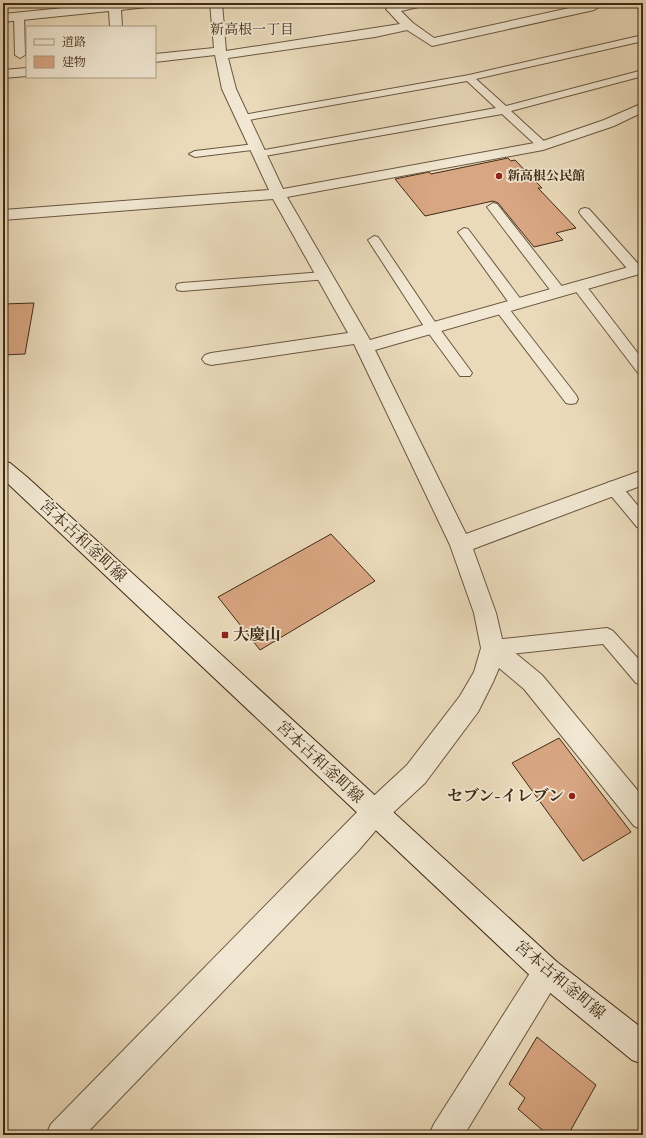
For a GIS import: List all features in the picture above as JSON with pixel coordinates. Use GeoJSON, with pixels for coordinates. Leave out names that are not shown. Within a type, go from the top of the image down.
{"type":"FeatureCollection","features":[{"type":"Feature","properties":{"kind":"street"},"geometry":{"type":"LineString","coordinates":[[3,18],[90,6],[155,3]]}},
{"type":"Feature","properties":{"kind":"street"},"geometry":{"type":"LineString","coordinates":[[62,1135],[342,848],[374,813],[416,774],[469,704],[486,675],[493,648],[485,613],[461,545],[362,342],[323,276],[278,194],[229,88],[221,53],[216,3]]}},
{"type":"Feature","properties":{"kind":"street"},"geometry":{"type":"LineString","coordinates":[[423,3],[392,9],[409,26],[432,42],[594,7],[600,3]]}},
{"type":"Feature","properties":{"kind":"street"},"geometry":{"type":"LineString","coordinates":[[115,6],[116,26]]}},
{"type":"Feature","properties":{"kind":"street"},"geometry":{"type":"LineString","coordinates":[[156,58],[221,53],[375,33],[409,26]]}},
{"type":"Feature","properties":{"kind":"street"},"geometry":{"type":"LineString","coordinates":[[3,74],[26,72]]}},
{"type":"Feature","properties":{"kind":"street"},"geometry":{"type":"LineString","coordinates":[[3,215],[278,194],[543,146],[609,123],[643,107]]}},
{"type":"Feature","properties":{"kind":"street"},"geometry":{"type":"LineString","coordinates":[[211,359],[362,342],[432,328],[639,269]]}},
{"type":"Feature","properties":{"kind":"street","name":"宮本古和釜町線"},"geometry":{"type":"LineString","coordinates":[[3,468],[20,482],[374,813],[547,972],[643,1049]]}},
{"type":"Feature","properties":{"kind":"street"},"geometry":{"type":"LineString","coordinates":[[461,545],[643,477]]}},
{"type":"Feature","properties":{"kind":"street"},"geometry":{"type":"LineString","coordinates":[[493,648],[533,682],[643,818]]}},
{"type":"Feature","properties":{"kind":"street"},"geometry":{"type":"LineString","coordinates":[[445,1135],[547,972]]}},
{"type":"Feature","properties":{"kind":"lane"},"geometry":{"type":"LineString","coordinates":[[19,16],[20,55]]}},
{"type":"Feature","properties":{"kind":"lane"},"geometry":{"type":"LineString","coordinates":[[243,118],[469,78],[643,38]]}},
{"type":"Feature","properties":{"kind":"lane"},"geometry":{"type":"LineString","coordinates":[[195,154],[257,151],[504,110],[643,73]]}},
{"type":"Feature","properties":{"kind":"lane"},"geometry":{"type":"LineString","coordinates":[[469,78],[543,146]]}},
{"type":"Feature","properties":{"kind":"lane"},"geometry":{"type":"LineString","coordinates":[[493,207],[559,292]]}},
{"type":"Feature","properties":{"kind":"lane"},"geometry":{"type":"LineString","coordinates":[[585,212],[639,269]]}},
{"type":"Feature","properties":{"kind":"lane"},"geometry":{"type":"LineString","coordinates":[[464,232],[509,306],[570,399]]}},
{"type":"Feature","properties":{"kind":"lane"},"geometry":{"type":"LineString","coordinates":[[374,240],[432,328],[465,373]]}},
{"type":"Feature","properties":{"kind":"lane"},"geometry":{"type":"LineString","coordinates":[[182,287],[323,276]]}},
{"type":"Feature","properties":{"kind":"lane"},"geometry":{"type":"LineString","coordinates":[[580,286],[643,370]]}},
{"type":"Feature","properties":{"kind":"lane"},"geometry":{"type":"LineString","coordinates":[[613,487],[643,523]]}},
{"type":"Feature","properties":{"kind":"lane"},"geometry":{"type":"LineString","coordinates":[[493,648],[607,636],[643,677]]}},
{"type":"Feature","properties":{"kind":"building"},"geometry":{"type":"Polygon","coordinates":[[[508,158],[511,161],[515,160],[542,188],[538,188],[576,228],[556,233],[563,240],[534,247],[498,203],[493,201],[425,216],[395,179],[429,172],[431,174],[508,158]]]}},
{"type":"Feature","properties":{"kind":"building"},"geometry":{"type":"Polygon","coordinates":[[[34,303],[25,354],[3,355],[3,304],[34,303]]]}},
{"type":"Feature","properties":{"kind":"building"},"geometry":{"type":"Polygon","coordinates":[[[331,534],[375,581],[260,650],[218,597],[331,534]]]}},
{"type":"Feature","properties":{"kind":"building"},"geometry":{"type":"Polygon","coordinates":[[[559,738],[631,832],[583,861],[512,763],[559,738]]]}},
{"type":"Feature","properties":{"kind":"building"},"geometry":{"type":"Polygon","coordinates":[[[537,1037],[596,1085],[568,1135],[548,1135],[518,1109],[525,1098],[509,1084],[537,1037]]]}},
{"type":"Feature","properties":{"kind":"place","name":"新高根公民館"},"geometry":{"type":"Point","coordinates":[499,176]}},
{"type":"Feature","properties":{"kind":"place","name":"大慶山"},"geometry":{"type":"Point","coordinates":[225,635]}},
{"type":"Feature","properties":{"kind":"place","name":"セブン-イレブン"},"geometry":{"type":"Point","coordinates":[572,796]}},
{"type":"Feature","properties":{"kind":"district","name":"新高根一丁目"},"geometry":{"type":"Point","coordinates":[252,30]}}]}
